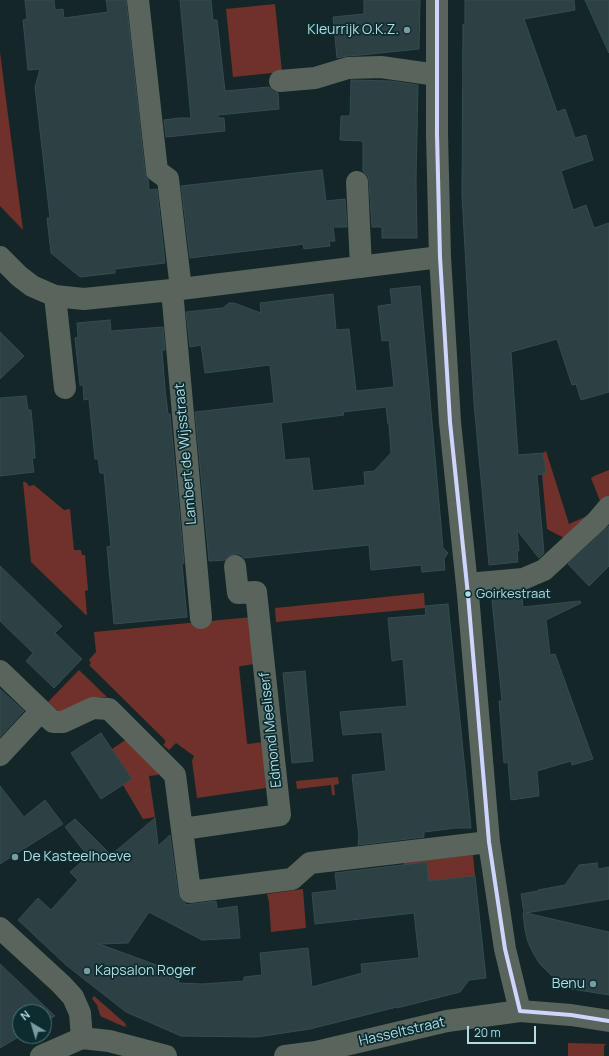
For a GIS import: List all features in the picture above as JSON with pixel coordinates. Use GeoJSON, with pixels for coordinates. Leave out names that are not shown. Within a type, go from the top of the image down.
{"type":"FeatureCollection","features":[{"type":"Feature","properties":{"kind":"street","name":"Lambert de Wijsstraat"},"geometry":{"type":"LineString","coordinates":[[138,0],[157,171],[168,179],[201,618]]}},
{"type":"Feature","properties":{"kind":"street"},"geometry":{"type":"LineString","coordinates":[[436,0],[440,257],[450,422],[467,584],[489,842],[505,949],[520,1010]]}},
{"type":"Feature","properties":{"kind":"street"},"geometry":{"type":"LineString","coordinates":[[280,81],[314,78],[348,68],[381,67],[437,75]]}},
{"type":"Feature","properties":{"kind":"street"},"geometry":{"type":"LineString","coordinates":[[357,182],[361,267]]}},
{"type":"Feature","properties":{"kind":"street"},"geometry":{"type":"LineString","coordinates":[[0,257],[19,276],[32,286],[55,296],[84,299],[176,290],[440,257]]}},
{"type":"Feature","properties":{"kind":"street"},"geometry":{"type":"LineString","coordinates":[[55,296],[65,388]]}},
{"type":"Feature","properties":{"kind":"street"},"geometry":{"type":"LineString","coordinates":[[467,584],[523,579],[544,570],[598,521],[609,507]]}},
{"type":"Feature","properties":{"kind":"street","name":"Edmond Meeliserf"},"geometry":{"type":"LineString","coordinates":[[183,829],[280,816],[256,592],[238,594],[235,566]]}},
{"type":"Feature","properties":{"kind":"street"},"geometry":{"type":"LineString","coordinates":[[0,671],[53,722],[63,722],[93,708],[109,709],[175,775],[190,892],[292,879],[310,864],[489,842]]}},
{"type":"Feature","properties":{"kind":"street"},"geometry":{"type":"LineString","coordinates":[[0,755],[41,711]]}},
{"type":"Feature","properties":{"kind":"street"},"geometry":{"type":"LineString","coordinates":[[0,928],[61,984],[73,997],[80,1013],[82,1038]]}},
{"type":"Feature","properties":{"kind":"street","name":"Hasseltstraat"},"geometry":{"type":"LineString","coordinates":[[285,1056],[316,1052],[447,1021],[520,1010],[571,1015],[609,1021]]}},
{"type":"Feature","properties":{"kind":"street"},"geometry":{"type":"LineString","coordinates":[[41,1056],[82,1038],[109,1041],[166,1056]]}},
{"type":"Feature","properties":{"kind":"shaded area"},"geometry":{"type":"Polygon","coordinates":[[[275,4],[282,72],[233,77],[226,9],[275,4]]]}},
{"type":"Feature","properties":{"kind":"shaded area"},"geometry":{"type":"Polygon","coordinates":[[[0,52],[5,92],[23,230],[0,206],[0,52]]]}},
{"type":"Feature","properties":{"kind":"shaded area"},"geometry":{"type":"Polygon","coordinates":[[[546,451],[569,524],[587,516],[564,538],[547,529],[542,474],[546,473],[543,453],[546,451]]]}},
{"type":"Feature","properties":{"kind":"shaded area"},"geometry":{"type":"Polygon","coordinates":[[[609,470],[609,500],[602,506],[591,478],[609,470]]]}},
{"type":"Feature","properties":{"kind":"shaded area"},"geometry":{"type":"Polygon","coordinates":[[[23,482],[26,482],[29,486],[34,485],[64,510],[70,509],[74,550],[81,550],[82,555],[85,555],[88,590],[85,591],[87,616],[31,562],[23,482]]]}},
{"type":"Feature","properties":{"kind":"shaded area"},"geometry":{"type":"Polygon","coordinates":[[[424,593],[425,608],[276,622],[275,608],[424,593]]]}},
{"type":"Feature","properties":{"kind":"shaded area"},"geometry":{"type":"Polygon","coordinates":[[[252,617],[255,664],[239,667],[247,743],[263,742],[266,788],[197,798],[192,761],[194,756],[176,743],[169,750],[163,745],[165,740],[89,665],[91,663],[89,660],[96,652],[94,632],[252,617]]]}},
{"type":"Feature","properties":{"kind":"shaded area"},"geometry":{"type":"Polygon","coordinates":[[[79,670],[109,699],[106,697],[100,697],[59,712],[48,702],[79,670]]]}},
{"type":"Feature","properties":{"kind":"shaded area"},"geometry":{"type":"Polygon","coordinates":[[[127,739],[160,773],[149,776],[155,817],[143,819],[123,785],[132,779],[112,749],[127,739]]]}},
{"type":"Feature","properties":{"kind":"shaded area"},"geometry":{"type":"Polygon","coordinates":[[[338,777],[339,784],[334,785],[335,795],[332,795],[331,785],[297,789],[296,781],[338,777]]]}},
{"type":"Feature","properties":{"kind":"shaded area"},"geometry":{"type":"Polygon","coordinates":[[[473,855],[475,876],[429,881],[404,865],[404,862],[473,855]]]}},
{"type":"Feature","properties":{"kind":"shaded area"},"geometry":{"type":"Polygon","coordinates":[[[303,889],[306,928],[271,932],[267,894],[303,889]]]}},
{"type":"Feature","properties":{"kind":"shaded area"},"geometry":{"type":"Polygon","coordinates":[[[94,996],[126,1024],[125,1027],[100,1015],[97,1005],[92,999],[94,996]]]}},
{"type":"Feature","properties":{"kind":"shaded area"},"geometry":{"type":"Polygon","coordinates":[[[568,1043],[606,1044],[604,1046],[604,1056],[568,1056],[568,1043]]]}},
{"type":"Feature","properties":{"kind":"building"},"geometry":{"type":"Polygon","coordinates":[[[25,0],[54,0],[55,10],[63,9],[64,18],[108,12],[106,0],[126,0],[145,172],[148,179],[149,190],[157,189],[165,263],[115,269],[115,273],[80,277],[51,253],[47,218],[50,218],[35,87],[40,69],[28,70],[23,20],[27,19],[25,0]]]}},
{"type":"Feature","properties":{"kind":"building"},"geometry":{"type":"Polygon","coordinates":[[[180,0],[211,0],[213,20],[217,20],[225,91],[269,87],[274,92],[278,93],[279,109],[218,115],[218,118],[224,118],[225,131],[166,137],[164,120],[191,118],[180,0]]]}},
{"type":"Feature","properties":{"kind":"building"},"geometry":{"type":"Polygon","coordinates":[[[364,0],[420,0],[419,49],[337,58],[333,17],[364,14],[364,0]]]}},
{"type":"Feature","properties":{"kind":"building"},"geometry":{"type":"Polygon","coordinates":[[[465,0],[574,0],[575,10],[524,19],[557,112],[565,109],[575,138],[586,135],[593,160],[561,171],[573,210],[586,205],[594,228],[609,223],[609,392],[581,400],[576,384],[572,385],[557,339],[511,352],[518,455],[543,453],[546,473],[537,475],[544,553],[539,558],[517,530],[519,551],[517,551],[518,562],[489,565],[474,403],[462,195],[463,24],[465,25],[465,0]]]}},
{"type":"Feature","properties":{"kind":"building"},"geometry":{"type":"Polygon","coordinates":[[[585,0],[609,0],[609,53],[585,0]]]}},
{"type":"Feature","properties":{"kind":"building"},"geometry":{"type":"Polygon","coordinates":[[[351,80],[391,81],[418,85],[416,180],[417,238],[382,238],[382,227],[372,227],[369,181],[368,176],[363,171],[363,141],[340,140],[341,116],[350,116],[351,80]]]}},
{"type":"Feature","properties":{"kind":"building"},"geometry":{"type":"Polygon","coordinates":[[[322,170],[326,201],[345,199],[347,227],[333,227],[335,241],[329,241],[330,246],[304,249],[303,244],[190,258],[181,186],[322,170]]]}},
{"type":"Feature","properties":{"kind":"building"},"geometry":{"type":"Polygon","coordinates":[[[420,286],[443,548],[448,553],[444,559],[445,570],[422,572],[421,565],[371,570],[369,545],[244,558],[240,554],[234,554],[228,556],[225,560],[209,561],[195,412],[274,403],[270,365],[205,373],[201,345],[190,347],[186,312],[223,308],[229,303],[234,303],[261,313],[260,303],[333,294],[336,330],[349,329],[356,391],[394,387],[389,340],[382,341],[378,306],[392,304],[390,289],[420,286]],[[386,407],[343,412],[344,415],[281,423],[285,460],[309,458],[313,491],[365,485],[364,472],[374,471],[391,453],[386,407]]]}},
{"type":"Feature","properties":{"kind":"building"},"geometry":{"type":"Polygon","coordinates":[[[110,320],[111,331],[163,327],[165,350],[162,350],[165,389],[168,414],[170,414],[184,563],[182,564],[187,617],[114,624],[107,547],[111,546],[104,473],[100,473],[98,459],[95,459],[89,399],[84,400],[83,385],[80,385],[75,338],[78,337],[77,323],[110,320]]]}},
{"type":"Feature","properties":{"kind":"building"},"geometry":{"type":"Polygon","coordinates":[[[0,332],[24,356],[0,379],[0,332]]]}},
{"type":"Feature","properties":{"kind":"building"},"geometry":{"type":"Polygon","coordinates":[[[26,396],[28,410],[31,410],[35,458],[32,458],[34,472],[0,476],[0,398],[26,396]]]}},
{"type":"Feature","properties":{"kind":"building"},"geometry":{"type":"Polygon","coordinates":[[[609,526],[609,566],[589,586],[568,564],[609,526]]]}},
{"type":"Feature","properties":{"kind":"building"},"geometry":{"type":"Polygon","coordinates":[[[0,566],[62,626],[55,633],[82,659],[54,688],[26,661],[33,653],[0,621],[0,566]]]}},
{"type":"Feature","properties":{"kind":"building"},"geometry":{"type":"Polygon","coordinates":[[[522,597],[523,607],[580,601],[581,603],[546,620],[550,655],[555,654],[593,759],[572,765],[571,761],[537,771],[539,796],[511,800],[508,762],[504,763],[499,701],[502,701],[492,600],[522,597]]]}},
{"type":"Feature","properties":{"kind":"building"},"geometry":{"type":"Polygon","coordinates":[[[448,604],[471,828],[456,828],[424,832],[424,837],[358,845],[359,837],[352,775],[386,771],[382,732],[343,735],[340,712],[407,706],[403,659],[392,661],[388,618],[426,615],[425,606],[448,604]]]}},
{"type":"Feature","properties":{"kind":"building"},"geometry":{"type":"Polygon","coordinates":[[[305,671],[313,761],[292,763],[283,673],[305,671]]]}},
{"type":"Feature","properties":{"kind":"building"},"geometry":{"type":"Polygon","coordinates":[[[0,689],[24,711],[0,737],[0,689]]]}},
{"type":"Feature","properties":{"kind":"building"},"geometry":{"type":"Polygon","coordinates":[[[101,733],[132,779],[101,799],[71,753],[101,733]]]}},
{"type":"Feature","properties":{"kind":"building","name":"De Kasteelhoeve"},"geometry":{"type":"Polygon","coordinates":[[[0,786],[24,817],[45,800],[63,824],[0,864],[0,786]]]}},
{"type":"Feature","properties":{"kind":"building"},"geometry":{"type":"Polygon","coordinates":[[[155,818],[158,846],[170,835],[178,894],[180,899],[185,903],[185,905],[216,901],[217,909],[237,906],[240,938],[202,940],[149,912],[128,943],[99,944],[181,974],[178,983],[203,984],[244,981],[244,977],[262,975],[260,953],[308,948],[312,987],[362,973],[361,964],[419,958],[414,913],[315,924],[312,893],[337,890],[335,873],[427,862],[429,881],[475,876],[486,978],[469,980],[460,992],[310,1029],[257,1037],[181,1036],[126,1012],[66,965],[18,920],[38,898],[51,910],[78,880],[70,872],[88,856],[65,827],[75,819],[111,855],[155,818]]]}},
{"type":"Feature","properties":{"kind":"building"},"geometry":{"type":"Polygon","coordinates":[[[597,863],[598,869],[609,867],[609,899],[526,913],[609,932],[609,995],[572,989],[560,982],[540,964],[528,942],[525,930],[521,894],[565,885],[579,865],[597,863]]]}},
{"type":"Feature","properties":{"kind":"building"},"geometry":{"type":"Polygon","coordinates":[[[0,964],[42,1004],[12,1004],[12,1041],[0,1048],[0,964]]]}},
{"type":"Feature","properties":{"kind":"transit line"},"geometry":{"type":"LineString","coordinates":[[437,0],[437,135],[440,257],[450,422],[468,595],[489,842],[505,949],[520,1011]]}},
{"type":"Feature","properties":{"kind":"transit line"},"geometry":{"type":"LineString","coordinates":[[520,1011],[571,1015],[609,1021]]}},
{"type":"Feature","properties":{"kind":"place","name":"Kleurrijk O.K.Z."},"geometry":{"type":"Point","coordinates":[407,30]}},
{"type":"Feature","properties":{"kind":"place","name":"Goirkestraat"},"geometry":{"type":"Point","coordinates":[468,594]}},
{"type":"Feature","properties":{"kind":"place","name":"De Kasteelhoeve"},"geometry":{"type":"Point","coordinates":[15,857]}},
{"type":"Feature","properties":{"kind":"place","name":"Kapsalon Roger"},"geometry":{"type":"Point","coordinates":[87,971]}},
{"type":"Feature","properties":{"kind":"place","name":"Benu"},"geometry":{"type":"Point","coordinates":[593,984]}}]}
